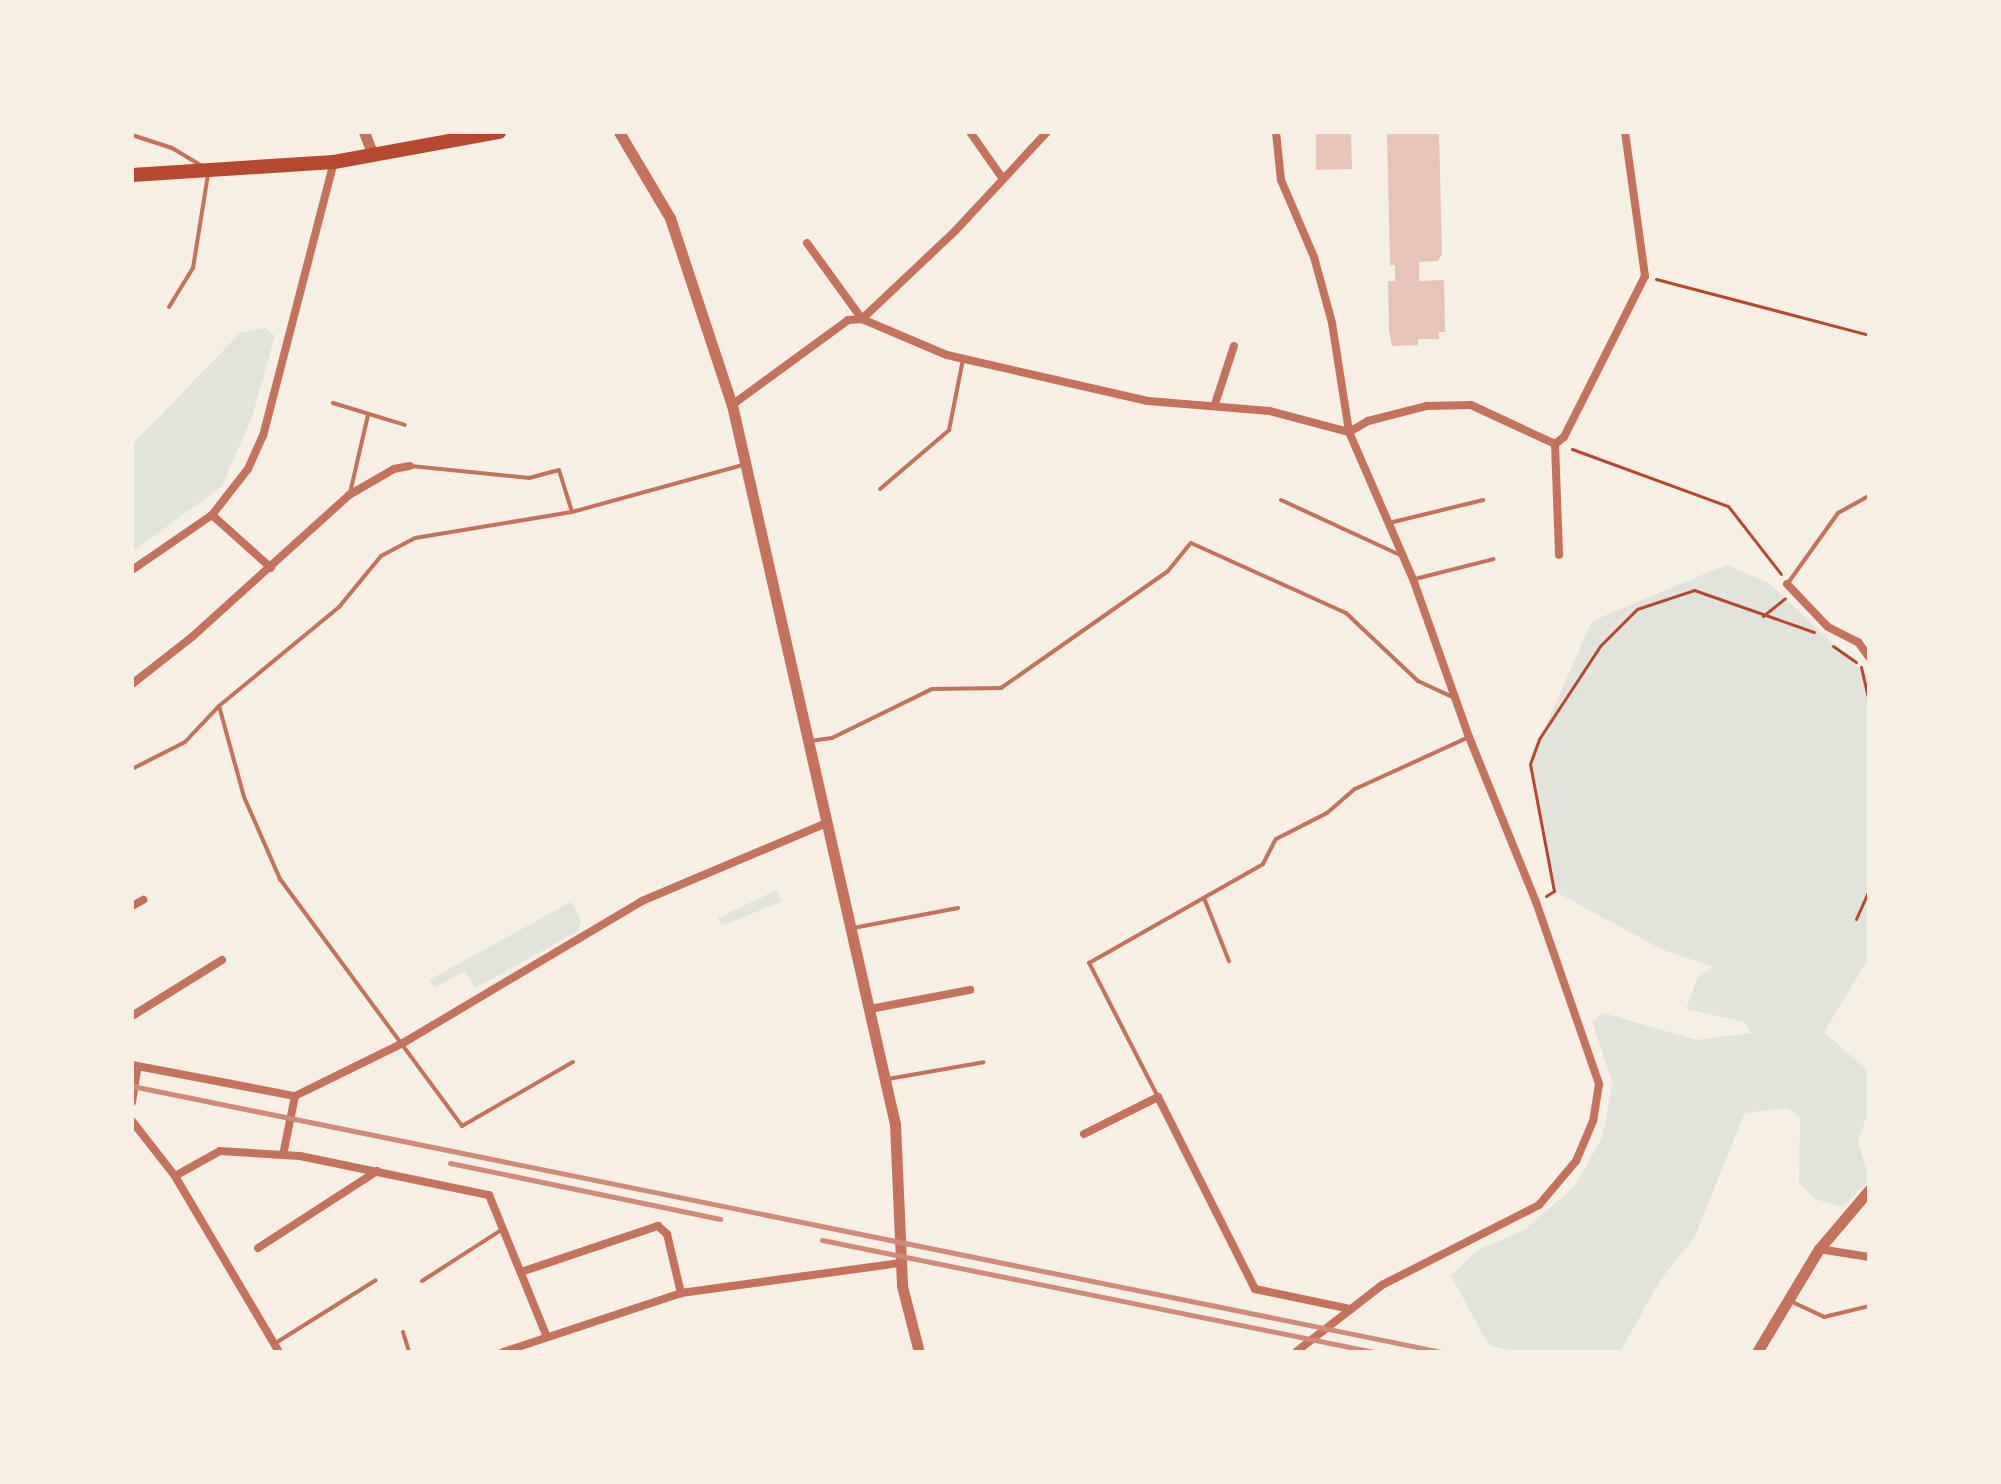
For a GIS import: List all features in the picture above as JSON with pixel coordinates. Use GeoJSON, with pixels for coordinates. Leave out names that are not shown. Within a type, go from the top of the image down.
{"type":"FeatureCollection","features":[{"type":"Feature","properties":{"kind":"main road"},"geometry":{"type":"LineString","coordinates":[[132,175],[334,162],[499,132]]}},
{"type":"Feature","properties":{"kind":"street"},"geometry":{"type":"LineString","coordinates":[[364,132],[373,155]]}},
{"type":"Feature","properties":{"kind":"street"},"geometry":{"type":"LineString","coordinates":[[619,132],[670,218],[732,405],[885,1079],[896,1136],[901,1263],[907,1321],[919,1352]]}},
{"type":"Feature","properties":{"kind":"street"},"geometry":{"type":"LineString","coordinates":[[970,132],[1003,179]]}},
{"type":"Feature","properties":{"kind":"street"},"geometry":{"type":"LineString","coordinates":[[862,319],[1046,132]]}},
{"type":"Feature","properties":{"kind":"street"},"geometry":{"type":"LineString","coordinates":[[1276,132],[1281,180],[1314,257],[1332,323],[1349,432],[1413,579],[1469,737],[1536,902],[1599,1084],[1593,1121],[1576,1161],[1539,1205],[1382,1285],[1296,1352]]}},
{"type":"Feature","properties":{"kind":"street"},"geometry":{"type":"LineString","coordinates":[[1555,444],[1564,437],[1645,276],[1625,132]]}},
{"type":"Feature","properties":{"kind":"street"},"geometry":{"type":"LineString","coordinates":[[132,570],[212,515],[248,469],[263,436],[334,162]]}},
{"type":"Feature","properties":{"kind":"street"},"geometry":{"type":"LineString","coordinates":[[807,243],[862,319]]}},
{"type":"Feature","properties":{"kind":"street"},"geometry":{"type":"LineString","coordinates":[[732,405],[848,320],[862,319],[963,359],[1148,401],[1215,404],[1270,411],[1349,432],[1368,421],[1427,406],[1471,405],[1555,444]]}},
{"type":"Feature","properties":{"kind":"street"},"geometry":{"type":"LineString","coordinates":[[1215,404],[1234,346]]}},
{"type":"Feature","properties":{"kind":"street"},"geometry":{"type":"LineString","coordinates":[[1555,444],[1559,555]]}},
{"type":"Feature","properties":{"kind":"street"},"geometry":{"type":"LineString","coordinates":[[132,684],[271,568],[349,495],[394,469],[410,466]]}},
{"type":"Feature","properties":{"kind":"street"},"geometry":{"type":"LineString","coordinates":[[212,515],[271,568]]}},
{"type":"Feature","properties":{"kind":"street"},"geometry":{"type":"LineString","coordinates":[[1789,588],[1828,627],[1858,642],[1869,657]]}},
{"type":"Feature","properties":{"kind":"street"},"geometry":{"type":"LineString","coordinates":[[132,1102],[135,1066],[293,1101],[403,1043],[642,901],[827,823]]}},
{"type":"Feature","properties":{"kind":"street"},"geometry":{"type":"LineString","coordinates":[[132,906],[143,900]]}},
{"type":"Feature","properties":{"kind":"street"},"geometry":{"type":"LineString","coordinates":[[132,1016],[222,960]]}},
{"type":"Feature","properties":{"kind":"street"},"geometry":{"type":"LineString","coordinates":[[870,1009],[970,990]]}},
{"type":"Feature","properties":{"kind":"street"},"geometry":{"type":"LineString","coordinates":[[1084,1134],[1158,1097],[1255,1289],[1351,1309]]}},
{"type":"Feature","properties":{"kind":"street"},"geometry":{"type":"LineString","coordinates":[[283,1155],[293,1101]]}},
{"type":"Feature","properties":{"kind":"street"},"geometry":{"type":"LineString","coordinates":[[132,1121],[175,1176],[277,1348]]}},
{"type":"Feature","properties":{"kind":"street"},"geometry":{"type":"LineString","coordinates":[[175,1176],[220,1151],[283,1155],[378,1171],[489,1195],[547,1337]]}},
{"type":"Feature","properties":{"kind":"street"},"geometry":{"type":"LineString","coordinates":[[258,1248],[378,1171]]}},
{"type":"Feature","properties":{"kind":"street"},"geometry":{"type":"LineString","coordinates":[[1757,1352],[1786,1299],[1819,1249],[1869,1190]]}},
{"type":"Feature","properties":{"kind":"street"},"geometry":{"type":"LineString","coordinates":[[521,1272],[658,1226],[667,1234],[681,1293]]}},
{"type":"Feature","properties":{"kind":"street"},"geometry":{"type":"LineString","coordinates":[[1819,1249],[1869,1257]]}},
{"type":"Feature","properties":{"kind":"street"},"geometry":{"type":"LineString","coordinates":[[503,1352],[681,1293],[901,1263]]}},
{"type":"Feature","properties":{"kind":"lane"},"geometry":{"type":"LineString","coordinates":[[132,135],[197,159],[209,172],[193,268],[169,307]]}},
{"type":"Feature","properties":{"kind":"lane"},"geometry":{"type":"LineString","coordinates":[[880,489],[949,430],[963,359]]}},
{"type":"Feature","properties":{"kind":"lane"},"geometry":{"type":"LineString","coordinates":[[333,403],[405,425]]}},
{"type":"Feature","properties":{"kind":"lane"},"geometry":{"type":"LineString","coordinates":[[349,495],[368,415]]}},
{"type":"Feature","properties":{"kind":"lane"},"geometry":{"type":"LineString","coordinates":[[132,769],[185,742],[219,706],[339,607],[381,556],[415,538],[572,512],[745,465]]}},
{"type":"Feature","properties":{"kind":"lane"},"geometry":{"type":"LineString","coordinates":[[410,466],[529,478],[559,470],[572,512]]}},
{"type":"Feature","properties":{"kind":"lane"},"geometry":{"type":"LineString","coordinates":[[1789,588],[1838,513],[1869,496]]}},
{"type":"Feature","properties":{"kind":"lane"},"geometry":{"type":"LineString","coordinates":[[1281,500],[1403,557]]}},
{"type":"Feature","properties":{"kind":"lane"},"geometry":{"type":"LineString","coordinates":[[1389,523],[1483,500]]}},
{"type":"Feature","properties":{"kind":"lane"},"geometry":{"type":"LineString","coordinates":[[808,742],[832,738],[932,689],[1001,688],[1168,571],[1191,543],[1346,613],[1418,681],[1455,698]]}},
{"type":"Feature","properties":{"kind":"lane"},"geometry":{"type":"LineString","coordinates":[[1413,579],[1494,559]]}},
{"type":"Feature","properties":{"kind":"lane"},"geometry":{"type":"LineString","coordinates":[[219,706],[244,797],[280,879],[326,948],[403,1043],[462,1126],[573,1062]]}},
{"type":"Feature","properties":{"kind":"lane"},"geometry":{"type":"LineString","coordinates":[[1158,1097],[1089,963],[1263,864],[1276,839],[1327,813],[1355,789],[1469,737]]}},
{"type":"Feature","properties":{"kind":"lane"},"geometry":{"type":"LineString","coordinates":[[1204,898],[1229,961]]}},
{"type":"Feature","properties":{"kind":"lane"},"geometry":{"type":"LineString","coordinates":[[850,928],[958,908]]}},
{"type":"Feature","properties":{"kind":"lane"},"geometry":{"type":"LineString","coordinates":[[885,1079],[984,1062]]}},
{"type":"Feature","properties":{"kind":"lane"},"geometry":{"type":"LineString","coordinates":[[422,1281],[503,1229]]}},
{"type":"Feature","properties":{"kind":"lane"},"geometry":{"type":"LineString","coordinates":[[277,1348],[376,1280]]}},
{"type":"Feature","properties":{"kind":"lane"},"geometry":{"type":"LineString","coordinates":[[1786,1299],[1824,1317],[1869,1306]]}},
{"type":"Feature","properties":{"kind":"lane"},"geometry":{"type":"LineString","coordinates":[[403,1332],[409,1352]]}},
{"type":"Feature","properties":{"kind":"path"},"geometry":{"type":"LineString","coordinates":[[1645,276],[1869,335]]}},
{"type":"Feature","properties":{"kind":"path"},"geometry":{"type":"LineString","coordinates":[[1555,444],[1728,506],[1789,588],[1763,616]]}},
{"type":"Feature","properties":{"kind":"path"},"geometry":{"type":"LineString","coordinates":[[1536,902],[1554,891],[1530,764],[1539,739],[1600,646],[1637,609],[1694,590],[1813,632],[1861,666],[1869,702]]}},
{"type":"Feature","properties":{"kind":"path"},"geometry":{"type":"LineString","coordinates":[[1856,919],[1869,890]]}},
{"type":"Feature","properties":{"kind":"shaded area"},"geometry":{"type":"Polygon","coordinates":[[[265,328],[275,336],[252,417],[222,486],[132,552],[132,445],[241,332],[265,328]]]}},
{"type":"Feature","properties":{"kind":"shaded area"},"geometry":{"type":"Polygon","coordinates":[[[1726,565],[1769,583],[1869,678],[1869,958],[1824,1032],[1869,1072],[1869,1108],[1858,1142],[1869,1180],[1843,1207],[1815,1199],[1799,1183],[1800,1117],[1788,1108],[1745,1113],[1694,1238],[1661,1279],[1620,1352],[1515,1352],[1489,1345],[1451,1276],[1476,1251],[1524,1230],[1574,1187],[1601,1140],[1613,1085],[1592,1022],[1603,1013],[1696,1040],[1751,1033],[1744,1022],[1686,1009],[1698,977],[1714,967],[1663,950],[1554,891],[1530,762],[1592,621],[1726,565]]]}},
{"type":"Feature","properties":{"kind":"shaded area"},"geometry":{"type":"Polygon","coordinates":[[[777,890],[781,902],[721,926],[718,918],[777,890]]]}},
{"type":"Feature","properties":{"kind":"shaded area"},"geometry":{"type":"Polygon","coordinates":[[[571,902],[581,921],[578,931],[475,988],[465,971],[434,988],[429,980],[571,902]]]}},
{"type":"Feature","properties":{"kind":"building"},"geometry":{"type":"Polygon","coordinates":[[[1316,132],[1351,132],[1352,169],[1316,170],[1316,132]]]}},
{"type":"Feature","properties":{"kind":"building"},"geometry":{"type":"Polygon","coordinates":[[[1387,132],[1439,132],[1442,254],[1438,261],[1419,262],[1419,281],[1444,280],[1445,332],[1439,332],[1439,339],[1418,339],[1418,345],[1392,346],[1389,330],[1388,281],[1395,281],[1395,265],[1390,265],[1387,132]]]}},
{"type":"Feature","properties":{"kind":"railway"},"geometry":{"type":"LineString","coordinates":[[132,1086],[1442,1352]]}},
{"type":"Feature","properties":{"kind":"railway"},"geometry":{"type":"LineString","coordinates":[[450,1163],[720,1219]]}},
{"type":"Feature","properties":{"kind":"railway"},"geometry":{"type":"LineString","coordinates":[[822,1240],[1374,1352]]}}]}
